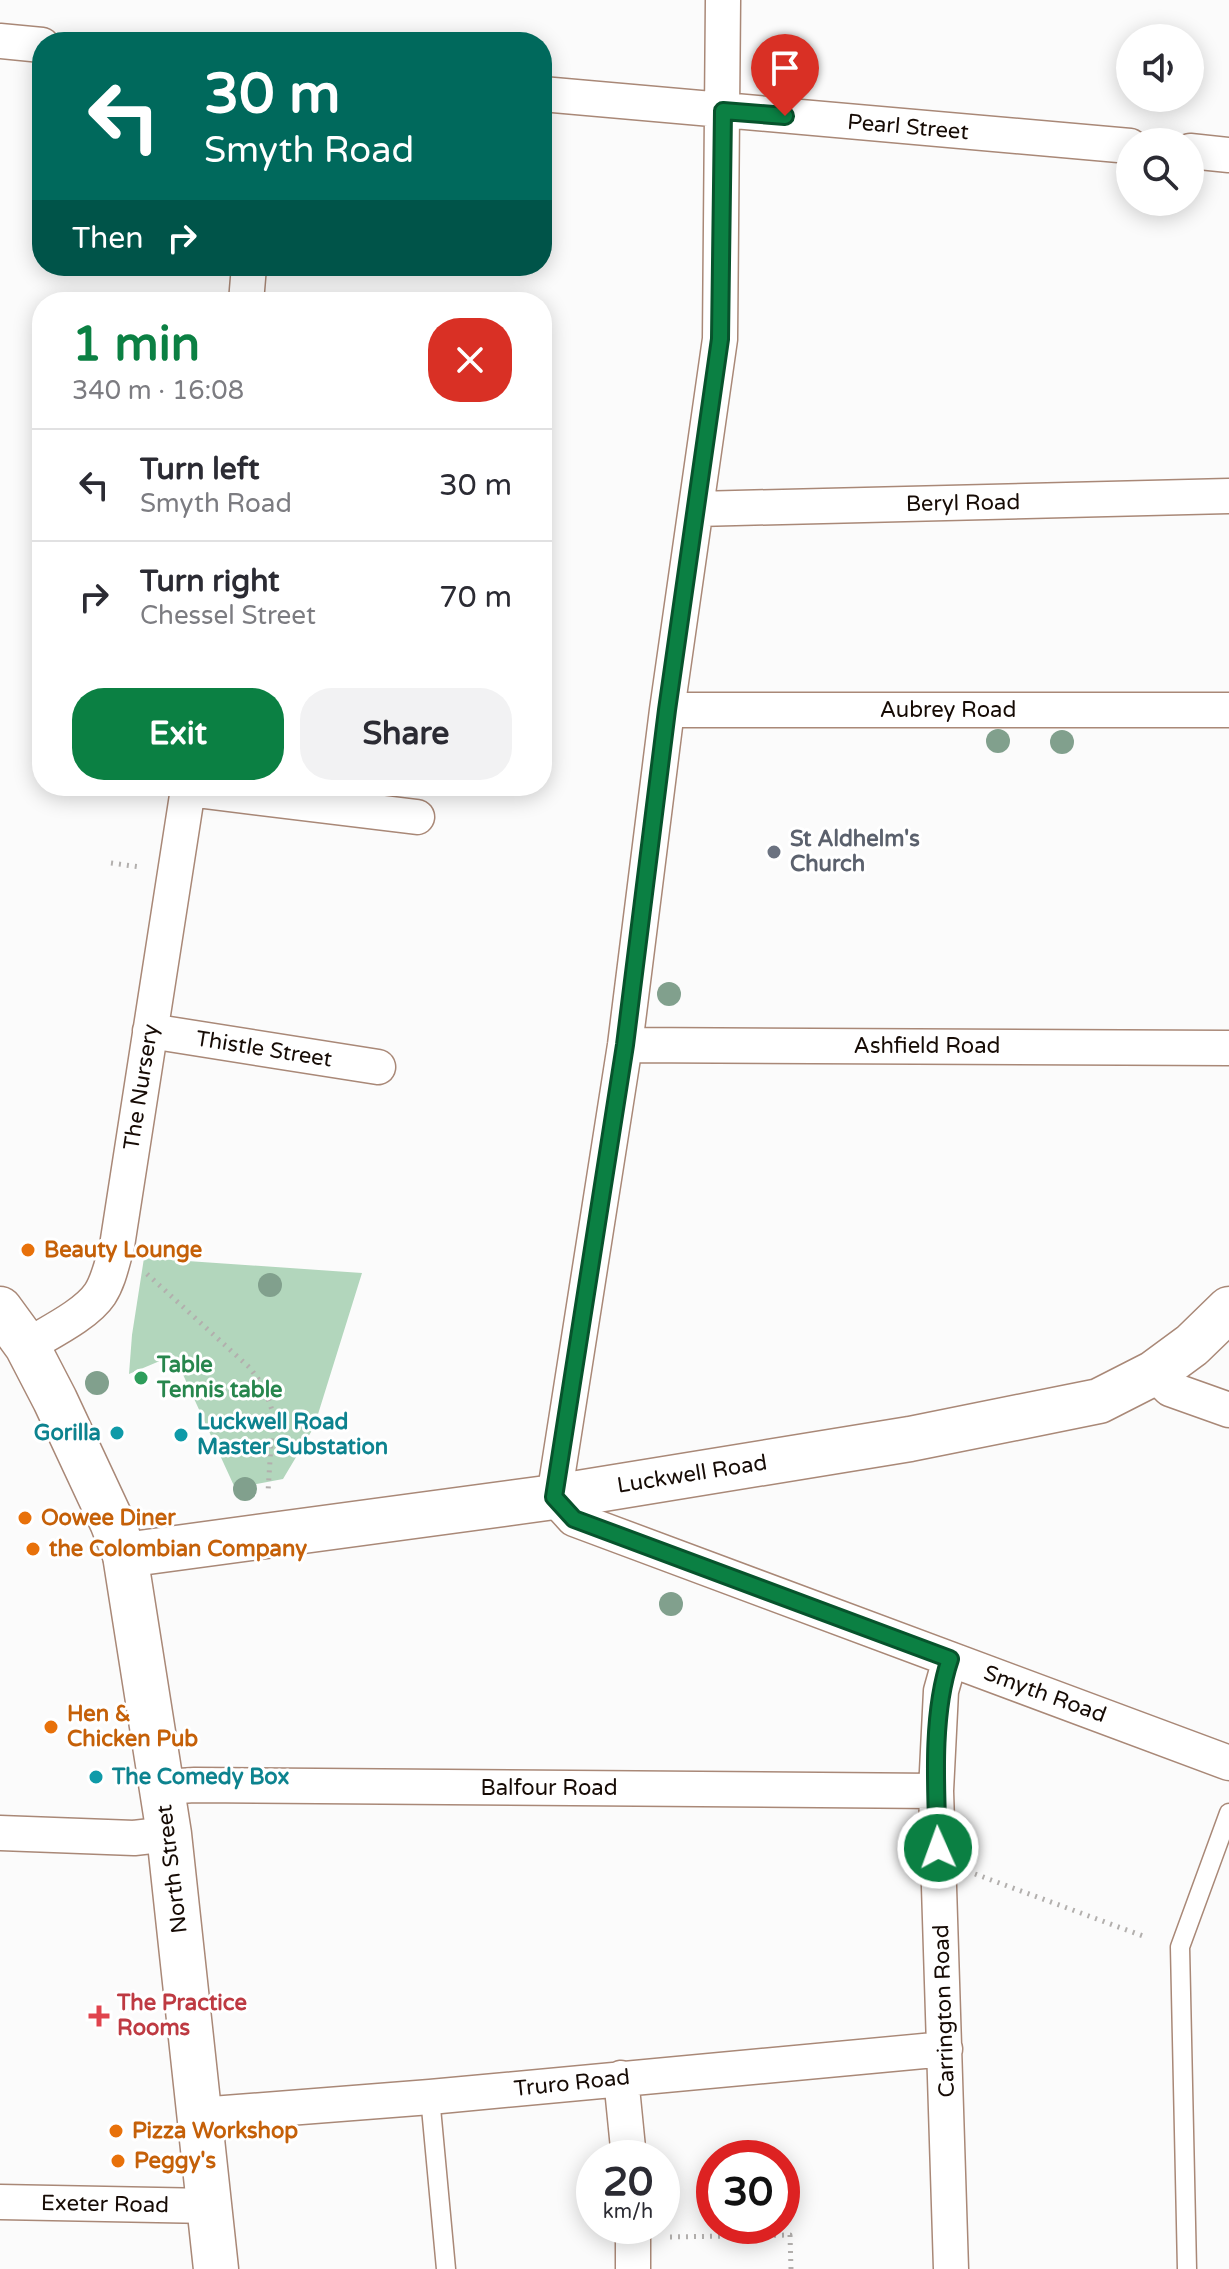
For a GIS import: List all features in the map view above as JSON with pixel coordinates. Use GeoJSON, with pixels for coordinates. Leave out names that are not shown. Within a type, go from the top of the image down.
{"type":"FeatureCollection","features":[{"type":"Feature","properties":{"kind":"street"},"geometry":{"type":"LineString","coordinates":[[554,1497],[625,1045],[667,710],[720,339],[723,0]]}},
{"type":"Feature","properties":{"kind":"street"},"geometry":{"type":"LineString","coordinates":[[0,41],[32,44]]}},
{"type":"Feature","properties":{"kind":"street","name":"Pearl Street"},"geometry":{"type":"LineString","coordinates":[[552,95],[1116,145]]}},
{"type":"Feature","properties":{"kind":"street"},"geometry":{"type":"LineString","coordinates":[[1204,152],[1229,155]]}},
{"type":"Feature","properties":{"kind":"street","name":"Beryl Road"},"geometry":{"type":"LineString","coordinates":[[697,509],[1229,496]]}},
{"type":"Feature","properties":{"kind":"street","name":"Aubrey Road"},"geometry":{"type":"LineString","coordinates":[[667,710],[1229,710]]}},
{"type":"Feature","properties":{"kind":"street","name":"The Nursery"},"geometry":{"type":"LineString","coordinates":[[27,1346],[98,1298],[108,1279],[117,1246],[150,1031],[178,796]]}},
{"type":"Feature","properties":{"kind":"street"},"geometry":{"type":"LineString","coordinates":[[250,796],[417,817]]}},
{"type":"Feature","properties":{"kind":"street","name":"Thistle Street"},"geometry":{"type":"LineString","coordinates":[[150,1031],[378,1067]]}},
{"type":"Feature","properties":{"kind":"street","name":"Ashfield Road"},"geometry":{"type":"LineString","coordinates":[[625,1045],[1229,1048]]}},
{"type":"Feature","properties":{"kind":"street","name":"North Street"},"geometry":{"type":"LineString","coordinates":[[0,1309],[27,1346],[125,1555],[169,1834],[216,2269]]}},
{"type":"Feature","properties":{"kind":"street","name":"Luckwell Road"},"geometry":{"type":"LineString","coordinates":[[125,1555],[554,1497],[910,1439],[1099,1401],[1154,1373],[1192,1345],[1229,1309]]}},
{"type":"Feature","properties":{"kind":"street"},"geometry":{"type":"LineString","coordinates":[[1154,1373],[1170,1389],[1229,1410]]}},
{"type":"Feature","properties":{"kind":"street","name":"Smyth Road"},"geometry":{"type":"LineString","coordinates":[[554,1497],[574,1519],[1229,1763]]}},
{"type":"Feature","properties":{"kind":"street","name":"Carrington Road"},"geometry":{"type":"LineString","coordinates":[[950,1659],[941,1691],[936,1791],[951,2269]]}},
{"type":"Feature","properties":{"kind":"street","name":"Balfour Road"},"geometry":{"type":"LineString","coordinates":[[162,1787],[936,1791]]}},
{"type":"Feature","properties":{"kind":"street"},"geometry":{"type":"LineString","coordinates":[[0,1833],[134,1838],[169,1834]]}},
{"type":"Feature","properties":{"kind":"street","name":"Truro Road"},"geometry":{"type":"LineString","coordinates":[[199,2115],[430,2097],[945,2049]]}},
{"type":"Feature","properties":{"kind":"street"},"geometry":{"type":"LineString","coordinates":[[621,2078],[627,2140]]}},
{"type":"Feature","properties":{"kind":"street","name":"Exeter Road"},"geometry":{"type":"LineString","coordinates":[[0,2202],[210,2206]]}},
{"type":"Feature","properties":{"kind":"street"},"geometry":{"type":"LineString","coordinates":[[633,2269],[642,2244]]}},
{"type":"Feature","properties":{"kind":"lane"},"geometry":{"type":"LineString","coordinates":[[1187,2269],[1180,1947],[1229,1813]]}},
{"type":"Feature","properties":{"kind":"lane"},"geometry":{"type":"LineString","coordinates":[[430,2097],[446,2269]]}},
{"type":"Feature","properties":{"kind":"path"},"geometry":{"type":"LineString","coordinates":[[117,1246],[250,1368],[264,1387],[273,1413],[269,1474]]}},
{"type":"Feature","properties":{"kind":"path"},"geometry":{"type":"LineString","coordinates":[[967,1871],[1143,1936]]}},
{"type":"Feature","properties":{"kind":"path"},"geometry":{"type":"LineString","coordinates":[[680,2232],[790,2235],[791,2269]]}},
{"type":"Feature","properties":{"kind":"green space"},"geometry":{"type":"Polygon","coordinates":[[[144,1258],[362,1273],[314,1427],[283,1479],[235,1488],[174,1355],[129,1374],[144,1258]]]}},
{"type":"Feature","properties":{"kind":"place","name":"St Aldhelm's Church"},"geometry":{"type":"Point","coordinates":[774,852]}},
{"type":"Feature","properties":{"kind":"place","name":"Beauty Lounge"},"geometry":{"type":"Point","coordinates":[28,1250]}},
{"type":"Feature","properties":{"kind":"place","name":"Table Tennis table"},"geometry":{"type":"Point","coordinates":[141,1378]}},
{"type":"Feature","properties":{"kind":"place","name":"Gorilla"},"geometry":{"type":"Point","coordinates":[117,1433]}},
{"type":"Feature","properties":{"kind":"place","name":"Luckwell Road Master Substation"},"geometry":{"type":"Point","coordinates":[181,1435]}},
{"type":"Feature","properties":{"kind":"place","name":"Oowee Diner"},"geometry":{"type":"Point","coordinates":[25,1518]}},
{"type":"Feature","properties":{"kind":"place","name":"the Colombian Company"},"geometry":{"type":"Point","coordinates":[33,1549]}},
{"type":"Feature","properties":{"kind":"place","name":"Hen & Chicken Pub"},"geometry":{"type":"Point","coordinates":[51,1727]}},
{"type":"Feature","properties":{"kind":"place","name":"The Comedy Box"},"geometry":{"type":"Point","coordinates":[96,1777]}},
{"type":"Feature","properties":{"kind":"place","name":"The Practice Rooms"},"geometry":{"type":"Point","coordinates":[99,2016]}},
{"type":"Feature","properties":{"kind":"place","name":"Pizza Workshop"},"geometry":{"type":"Point","coordinates":[116,2131]}},
{"type":"Feature","properties":{"kind":"place","name":"Peggy's"},"geometry":{"type":"Point","coordinates":[118,2161]}},
{"type":"Feature","properties":{"kind":"route"},"geometry":{"type":"LineString","coordinates":[[785,116],[723,111],[720,339],[667,710],[625,1045],[554,1497],[574,1519],[950,1659],[940,1704],[936,1791],[938,1848]]}}]}
